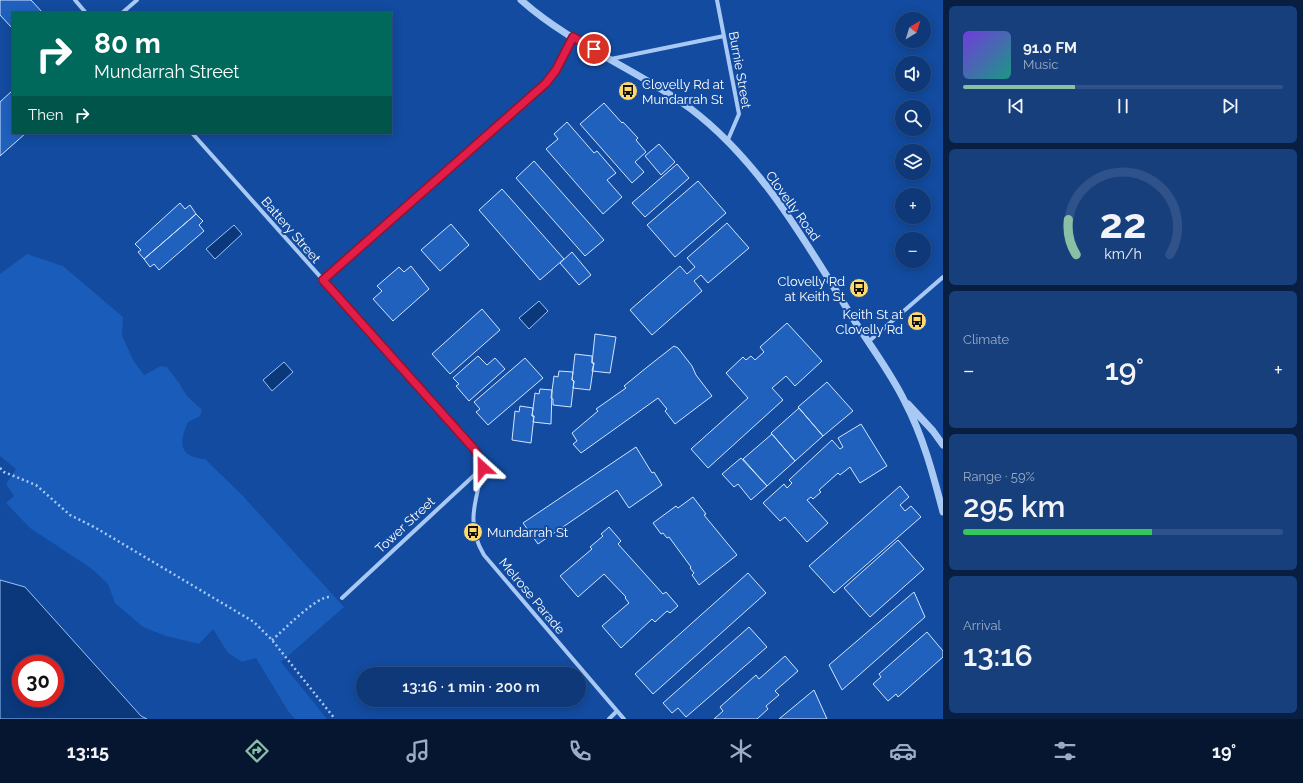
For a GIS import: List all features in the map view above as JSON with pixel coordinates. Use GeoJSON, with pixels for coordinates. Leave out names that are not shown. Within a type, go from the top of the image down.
{"type":"FeatureCollection","features":[{"type":"Feature","properties":{"kind":"street"},"geometry":{"type":"LineString","coordinates":[[75,0],[85,12]]}},
{"type":"Feature","properties":{"kind":"street"},"geometry":{"type":"LineString","coordinates":[[123,12],[137,0]]}},
{"type":"Feature","properties":{"kind":"street","name":"Clovelly Road"},"geometry":{"type":"LineString","coordinates":[[521,0],[546,20],[651,82],[692,110],[727,142],[777,201],[805,241],[905,401],[930,461],[943,512]]}},
{"type":"Feature","properties":{"kind":"street","name":"Burnie Street"},"geometry":{"type":"LineString","coordinates":[[717,0],[737,96],[739,114],[727,142]]}},
{"type":"Feature","properties":{"kind":"street"},"geometry":{"type":"LineString","coordinates":[[611,59],[724,36]]}},
{"type":"Feature","properties":{"kind":"street"},"geometry":{"type":"LineString","coordinates":[[323,280],[546,83],[556,70],[573,37]]}},
{"type":"Feature","properties":{"kind":"street","name":"Battery Street"},"geometry":{"type":"LineString","coordinates":[[193,134],[474,449],[483,468]]}},
{"type":"Feature","properties":{"kind":"street"},"geometry":{"type":"LineString","coordinates":[[868,342],[943,277]]}},
{"type":"Feature","properties":{"kind":"street"},"geometry":{"type":"LineString","coordinates":[[905,401],[933,431],[943,445]]}},
{"type":"Feature","properties":{"kind":"street","name":"Tower Street"},"geometry":{"type":"LineString","coordinates":[[342,598],[483,468]]}},
{"type":"Feature","properties":{"kind":"street","name":"Melrose Parade"},"geometry":{"type":"LineString","coordinates":[[483,468],[472,524],[476,542],[484,555],[624,719]]}},
{"type":"Feature","properties":{"kind":"street"},"geometry":{"type":"LineString","coordinates":[[609,719],[617,711]]}},
{"type":"Feature","properties":{"kind":"path"},"geometry":{"type":"LineString","coordinates":[[0,468],[4,472],[36,485],[70,515],[96,528],[254,622],[272,640],[335,719]]}},
{"type":"Feature","properties":{"kind":"path"},"geometry":{"type":"LineString","coordinates":[[272,640],[316,602]]}},
{"type":"Feature","properties":{"kind":"shaded area"},"geometry":{"type":"Polygon","coordinates":[[[234,225],[242,234],[215,259],[206,249],[234,225]]]}},
{"type":"Feature","properties":{"kind":"shaded area"},"geometry":{"type":"Polygon","coordinates":[[[27,254],[63,266],[123,317],[122,335],[133,360],[144,375],[161,366],[167,367],[187,396],[202,410],[200,416],[188,422],[185,429],[182,442],[185,452],[196,458],[205,459],[242,495],[344,607],[281,662],[327,719],[295,719],[288,711],[256,658],[242,662],[228,653],[213,629],[199,644],[166,636],[143,627],[115,603],[108,584],[92,569],[30,528],[6,503],[14,496],[6,484],[16,469],[0,456],[0,274],[27,254]]]}},
{"type":"Feature","properties":{"kind":"shaded area"},"geometry":{"type":"Polygon","coordinates":[[[539,301],[548,311],[529,329],[519,318],[539,301]]]}},
{"type":"Feature","properties":{"kind":"shaded area"},"geometry":{"type":"Polygon","coordinates":[[[284,362],[293,372],[272,391],[263,380],[284,362]]]}},
{"type":"Feature","properties":{"kind":"shaded area"},"geometry":{"type":"Polygon","coordinates":[[[0,580],[25,587],[141,716],[147,719],[0,719],[0,580]]]}},
{"type":"Feature","properties":{"kind":"building"},"geometry":{"type":"Polygon","coordinates":[[[0,0],[31,0],[42,12],[12,12],[12,28],[0,15],[0,0]]]}},
{"type":"Feature","properties":{"kind":"building"},"geometry":{"type":"Polygon","coordinates":[[[12,91],[12,134],[25,134],[0,156],[0,102],[12,91]]]}},
{"type":"Feature","properties":{"kind":"building"},"geometry":{"type":"Polygon","coordinates":[[[604,103],[638,138],[636,140],[646,152],[635,162],[644,172],[632,183],[580,124],[604,103]]]}},
{"type":"Feature","properties":{"kind":"building"},"geometry":{"type":"Polygon","coordinates":[[[567,122],[594,153],[597,151],[616,173],[607,180],[622,197],[603,214],[546,149],[558,139],[554,134],[567,122]]]}},
{"type":"Feature","properties":{"kind":"building"},"geometry":{"type":"Polygon","coordinates":[[[659,144],[675,162],[661,175],[645,156],[659,144]]]}},
{"type":"Feature","properties":{"kind":"building"},"geometry":{"type":"Polygon","coordinates":[[[534,161],[604,240],[585,256],[516,178],[534,161]]]}},
{"type":"Feature","properties":{"kind":"building"},"geometry":{"type":"Polygon","coordinates":[[[677,164],[689,178],[645,217],[632,203],[677,164]]]}},
{"type":"Feature","properties":{"kind":"building"},"geometry":{"type":"Polygon","coordinates":[[[698,181],[726,213],[675,257],[647,225],[698,181]]]}},
{"type":"Feature","properties":{"kind":"building"},"geometry":{"type":"Polygon","coordinates":[[[502,189],[564,259],[540,280],[479,210],[502,189]]]}},
{"type":"Feature","properties":{"kind":"building"},"geometry":{"type":"Polygon","coordinates":[[[180,203],[185,209],[190,205],[196,214],[144,259],[138,252],[141,250],[135,244],[180,203]]]}},
{"type":"Feature","properties":{"kind":"building"},"geometry":{"type":"Polygon","coordinates":[[[196,214],[203,221],[199,225],[204,231],[159,270],[154,264],[150,267],[144,259],[196,214]]]}},
{"type":"Feature","properties":{"kind":"building"},"geometry":{"type":"Polygon","coordinates":[[[727,223],[749,248],[708,283],[701,275],[694,281],[702,291],[652,335],[630,310],[680,266],[687,274],[695,267],[687,258],[727,223]]]}},
{"type":"Feature","properties":{"kind":"building"},"geometry":{"type":"Polygon","coordinates":[[[451,224],[469,245],[440,271],[421,250],[451,224]]]}},
{"type":"Feature","properties":{"kind":"building"},"geometry":{"type":"Polygon","coordinates":[[[572,252],[591,275],[579,285],[560,263],[572,252]]]}},
{"type":"Feature","properties":{"kind":"building"},"geometry":{"type":"Polygon","coordinates":[[[411,266],[429,289],[393,321],[373,299],[382,291],[377,286],[399,267],[404,272],[411,266]]]}},
{"type":"Feature","properties":{"kind":"building"},"geometry":{"type":"Polygon","coordinates":[[[482,309],[500,330],[450,374],[432,354],[482,309]]]}},
{"type":"Feature","properties":{"kind":"building"},"geometry":{"type":"Polygon","coordinates":[[[787,323],[822,361],[795,386],[786,376],[772,388],[783,400],[708,468],[691,449],[748,398],[726,373],[743,357],[746,360],[751,356],[755,360],[764,352],[760,347],[787,323]]]}},
{"type":"Feature","properties":{"kind":"building"},"geometry":{"type":"Polygon","coordinates":[[[595,334],[616,337],[610,373],[592,371],[594,363],[592,363],[595,334]]]}},
{"type":"Feature","properties":{"kind":"building"},"geometry":{"type":"Polygon","coordinates":[[[674,346],[678,348],[692,366],[696,375],[712,396],[675,424],[665,411],[667,409],[658,398],[581,453],[573,444],[577,441],[572,433],[598,411],[596,409],[626,388],[624,386],[674,346]]]}},
{"type":"Feature","properties":{"kind":"building"},"geometry":{"type":"Polygon","coordinates":[[[575,354],[592,356],[592,363],[594,363],[590,390],[573,388],[574,381],[572,380],[575,354]]]}},
{"type":"Feature","properties":{"kind":"building"},"geometry":{"type":"Polygon","coordinates":[[[478,356],[487,365],[495,358],[505,369],[469,401],[456,386],[459,384],[453,378],[478,356]]]}},
{"type":"Feature","properties":{"kind":"building"},"geometry":{"type":"Polygon","coordinates":[[[525,358],[543,378],[488,425],[476,412],[480,409],[474,402],[525,358]]]}},
{"type":"Feature","properties":{"kind":"building"},"geometry":{"type":"Polygon","coordinates":[[[559,371],[573,372],[572,380],[574,381],[571,407],[553,405],[553,399],[551,398],[554,376],[558,377],[559,371]]]}},
{"type":"Feature","properties":{"kind":"building"},"geometry":{"type":"Polygon","coordinates":[[[827,382],[853,411],[823,436],[798,407],[827,382]]]}},
{"type":"Feature","properties":{"kind":"building"},"geometry":{"type":"Polygon","coordinates":[[[540,389],[552,390],[551,424],[533,422],[534,416],[532,416],[535,393],[539,394],[540,389]]]}},
{"type":"Feature","properties":{"kind":"building"},"geometry":{"type":"Polygon","coordinates":[[[520,406],[533,408],[532,416],[534,416],[531,443],[512,440],[515,411],[519,412],[520,406]]]}},
{"type":"Feature","properties":{"kind":"building"},"geometry":{"type":"Polygon","coordinates":[[[799,408],[823,436],[795,461],[771,433],[799,408]]]}},
{"type":"Feature","properties":{"kind":"building"},"geometry":{"type":"Polygon","coordinates":[[[861,424],[887,466],[860,483],[850,467],[840,475],[838,473],[819,490],[821,492],[813,499],[811,497],[807,500],[828,523],[807,542],[785,517],[780,521],[763,503],[784,484],[787,488],[792,483],[789,480],[832,440],[840,449],[843,447],[838,438],[861,424]]]}},
{"type":"Feature","properties":{"kind":"building"},"geometry":{"type":"Polygon","coordinates":[[[772,434],[795,461],[767,486],[743,459],[772,434]]]}},
{"type":"Feature","properties":{"kind":"building"},"geometry":{"type":"Polygon","coordinates":[[[636,447],[652,473],[654,472],[662,485],[629,508],[617,490],[538,544],[523,523],[636,447]]]}},
{"type":"Feature","properties":{"kind":"building"},"geometry":{"type":"Polygon","coordinates":[[[741,458],[767,486],[751,500],[738,484],[734,487],[722,474],[741,458]]]}},
{"type":"Feature","properties":{"kind":"building"},"geometry":{"type":"Polygon","coordinates":[[[900,486],[909,497],[900,505],[905,511],[911,506],[921,517],[834,593],[809,566],[900,486]]]}},
{"type":"Feature","properties":{"kind":"building"},"geometry":{"type":"Polygon","coordinates":[[[693,497],[706,514],[704,515],[737,555],[699,585],[692,575],[694,573],[690,568],[691,567],[669,537],[667,538],[663,533],[661,534],[653,523],[676,506],[678,508],[693,497]]]}},
{"type":"Feature","properties":{"kind":"building"},"geometry":{"type":"Polygon","coordinates":[[[609,527],[621,541],[618,544],[663,594],[666,592],[678,606],[670,613],[667,611],[655,622],[652,619],[621,648],[602,626],[629,603],[625,598],[626,597],[604,574],[578,597],[560,576],[592,549],[590,547],[603,536],[601,534],[609,527]]]}},
{"type":"Feature","properties":{"kind":"building"},"geometry":{"type":"Polygon","coordinates":[[[898,540],[924,569],[870,617],[844,588],[898,540]]]}},
{"type":"Feature","properties":{"kind":"building"},"geometry":{"type":"Polygon","coordinates":[[[748,573],[766,593],[653,694],[635,674],[748,573]]]}},
{"type":"Feature","properties":{"kind":"building"},"geometry":{"type":"Polygon","coordinates":[[[914,592],[925,617],[842,690],[829,665],[914,592]]]}},
{"type":"Feature","properties":{"kind":"building"},"geometry":{"type":"Polygon","coordinates":[[[749,627],[767,647],[686,717],[678,708],[672,713],[663,703],[749,627]]]}},
{"type":"Feature","properties":{"kind":"building"},"geometry":{"type":"Polygon","coordinates":[[[927,632],[943,651],[943,657],[898,697],[896,694],[888,701],[873,684],[881,677],[879,674],[927,632]]]}},
{"type":"Feature","properties":{"kind":"building"},"geometry":{"type":"Polygon","coordinates":[[[785,656],[798,671],[775,691],[779,695],[766,706],[768,709],[757,719],[714,719],[723,711],[720,707],[756,675],[759,679],[785,656]]]}},
{"type":"Feature","properties":{"kind":"building"},"geometry":{"type":"Polygon","coordinates":[[[814,690],[827,719],[779,719],[814,690]]]}},
{"type":"Feature","properties":{"kind":"place","name":"Clovelly Rd at Mundarrah St"},"geometry":{"type":"Point","coordinates":[628,91]}},
{"type":"Feature","properties":{"kind":"place","name":"Clovelly Rd at Keith St"},"geometry":{"type":"Point","coordinates":[859,288]}},
{"type":"Feature","properties":{"kind":"place","name":"Keith St at Clovelly Rd"},"geometry":{"type":"Point","coordinates":[917,321]}},
{"type":"Feature","properties":{"kind":"place","name":"Mundarrah St"},"geometry":{"type":"Point","coordinates":[473,532]}},
{"type":"Feature","properties":{"kind":"route"},"geometry":{"type":"LineString","coordinates":[[483,468],[474,449],[323,280],[546,83],[556,70],[573,37],[594,49]]}}]}
